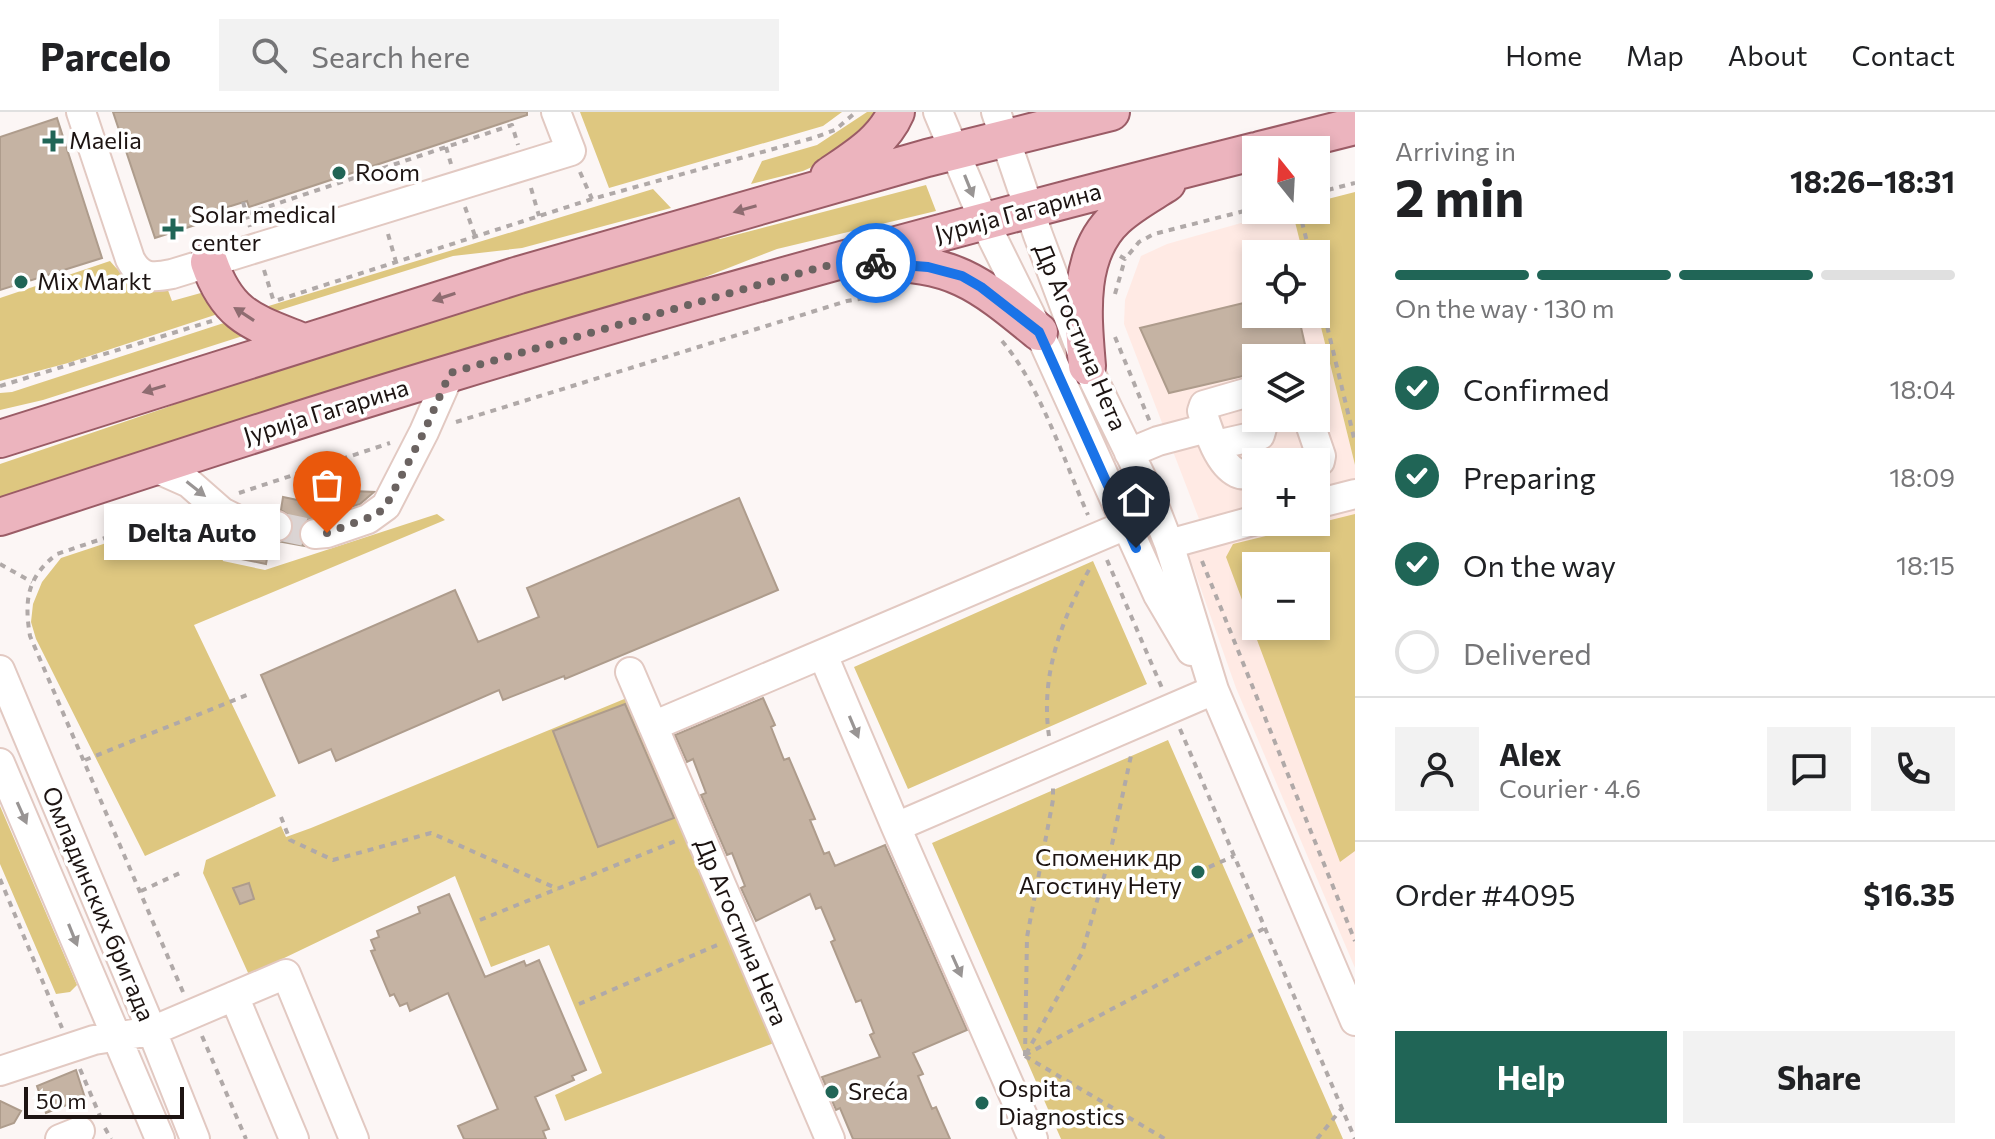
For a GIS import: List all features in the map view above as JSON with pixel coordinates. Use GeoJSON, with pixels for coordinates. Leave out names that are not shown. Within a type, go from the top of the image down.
{"type":"FeatureCollection","features":[{"type":"Feature","properties":{"kind":"main road"},"geometry":{"type":"LineString","coordinates":[[799,193],[835,173],[877,141],[896,112]]}},
{"type":"Feature","properties":{"kind":"main road"},"geometry":{"type":"LineString","coordinates":[[0,439],[479,286],[955,151],[1001,126],[1111,112]]}},
{"type":"Feature","properties":{"kind":"main road","name":"Јурија Гагарина"},"geometry":{"type":"LineString","coordinates":[[1315,136],[1355,126]]}},
{"type":"Feature","properties":{"kind":"main road","name":"Јурија Гагарина"},"geometry":{"type":"LineString","coordinates":[[0,517],[450,373],[984,221],[1242,154]]}},
{"type":"Feature","properties":{"kind":"main road"},"geometry":{"type":"LineString","coordinates":[[1087,366],[1085,295],[1089,261],[1111,250],[1115,219],[1193,167]]}},
{"type":"Feature","properties":{"kind":"main road"},"geometry":{"type":"LineString","coordinates":[[209,262],[223,296],[239,313],[303,342]]}},
{"type":"Feature","properties":{"kind":"main road"},"geometry":{"type":"LineString","coordinates":[[825,266],[874,262],[951,272],[981,287],[1039,332]]}},
{"type":"Feature","properties":{"kind":"main road"},"geometry":{"type":"LineString","coordinates":[[0,424],[45,423]]}},
{"type":"Feature","properties":{"kind":"main road"},"geometry":{"type":"LineString","coordinates":[[0,546],[48,501]]}},
{"type":"Feature","properties":{"kind":"street"},"geometry":{"type":"LineString","coordinates":[[81,112],[127,251],[138,273],[146,277],[159,277],[571,151],[556,112]]}},
{"type":"Feature","properties":{"kind":"street","name":"Др Агостина Нета"},"geometry":{"type":"LineString","coordinates":[[938,112],[984,221],[1039,332],[1158,595],[1214,690],[1355,1021]]}},
{"type":"Feature","properties":{"kind":"street","name":"Др Агостина Нета"},"geometry":{"type":"LineString","coordinates":[[1001,126],[1087,366],[1149,493],[1181,541],[1214,690]]}},
{"type":"Feature","properties":{"kind":"street"},"geometry":{"type":"LineString","coordinates":[[315,534],[332,532],[381,511],[424,432],[450,373]]}},
{"type":"Feature","properties":{"kind":"street"},"geometry":{"type":"LineString","coordinates":[[1242,403],[1204,405],[1202,411],[1211,436],[1233,472],[1242,475]]}},
{"type":"Feature","properties":{"kind":"street"},"geometry":{"type":"LineString","coordinates":[[1129,453],[1158,441],[1260,435],[1261,432]]}},
{"type":"Feature","properties":{"kind":"street"},"geometry":{"type":"LineString","coordinates":[[153,467],[189,483],[223,510]]}},
{"type":"Feature","properties":{"kind":"street"},"geometry":{"type":"LineString","coordinates":[[1330,500],[1355,494]]}},
{"type":"Feature","properties":{"kind":"street"},"geometry":{"type":"LineString","coordinates":[[1181,541],[1242,524]]}},
{"type":"Feature","properties":{"kind":"street"},"geometry":{"type":"LineString","coordinates":[[653,726],[1126,525]]}},
{"type":"Feature","properties":{"kind":"street"},"geometry":{"type":"LineString","coordinates":[[823,655],[896,827],[1013,1060],[1033,1139]]}},
{"type":"Feature","properties":{"kind":"street","name":"Омладинских бригада"},"geometry":{"type":"LineString","coordinates":[[0,670],[195,1139]]}},
{"type":"Feature","properties":{"kind":"street","name":"Др Агостина Нета"},"geometry":{"type":"LineString","coordinates":[[630,672],[830,1139]]}},
{"type":"Feature","properties":{"kind":"street"},"geometry":{"type":"LineString","coordinates":[[896,827],[1214,690]]}},
{"type":"Feature","properties":{"kind":"street","name":"Омладинских бригада"},"geometry":{"type":"LineString","coordinates":[[0,763],[160,1139]]}},
{"type":"Feature","properties":{"kind":"street"},"geometry":{"type":"LineString","coordinates":[[0,1071],[114,1036],[152,1031],[286,974],[354,1139]]}},
{"type":"Feature","properties":{"kind":"street"},"geometry":{"type":"LineString","coordinates":[[234,996],[294,1139]]}},
{"type":"Feature","properties":{"kind":"path"},"geometry":{"type":"LineString","coordinates":[[265,304],[592,199],[813,138],[835,130],[856,112]]}},
{"type":"Feature","properties":{"kind":"path"},"geometry":{"type":"LineString","coordinates":[[217,211],[219,217],[245,212],[512,125]]}},
{"type":"Feature","properties":{"kind":"path"},"geometry":{"type":"LineString","coordinates":[[1330,189],[1355,183]]}},
{"type":"Feature","properties":{"kind":"path"},"geometry":{"type":"LineString","coordinates":[[1113,302],[1111,250],[1154,234],[1242,212]]}},
{"type":"Feature","properties":{"kind":"path"},"geometry":{"type":"LineString","coordinates":[[246,1139],[30,636],[27,619],[32,582],[41,566],[57,554],[223,510],[424,432],[847,301],[905,293]]}},
{"type":"Feature","properties":{"kind":"path"},"geometry":{"type":"LineString","coordinates":[[0,386],[214,320]]}},
{"type":"Feature","properties":{"kind":"path"},"geometry":{"type":"LineString","coordinates":[[1328,328],[1355,442]]}},
{"type":"Feature","properties":{"kind":"path"},"geometry":{"type":"LineString","coordinates":[[1113,329],[1120,355],[1158,441]]}},
{"type":"Feature","properties":{"kind":"path"},"geometry":{"type":"LineString","coordinates":[[1013,1060],[1027,937],[1053,800],[1047,682],[1054,648],[1069,607],[1093,561],[1097,537]]}},
{"type":"Feature","properties":{"kind":"path"},"geometry":{"type":"LineString","coordinates":[[1181,541],[1355,941]]}},
{"type":"Feature","properties":{"kind":"path"},"geometry":{"type":"LineString","coordinates":[[0,564],[32,582]]}},
{"type":"Feature","properties":{"kind":"path"},"geometry":{"type":"LineString","coordinates":[[85,760],[252,693]]}},
{"type":"Feature","properties":{"kind":"path"},"geometry":{"type":"LineString","coordinates":[[1013,1060],[1082,953],[1108,863],[1131,752],[1141,741]]}},
{"type":"Feature","properties":{"kind":"path"},"geometry":{"type":"LineString","coordinates":[[281,817],[290,840],[333,860],[431,833],[558,889]]}},
{"type":"Feature","properties":{"kind":"path"},"geometry":{"type":"LineString","coordinates":[[480,920],[698,832]]}},
{"type":"Feature","properties":{"kind":"path"},"geometry":{"type":"LineString","coordinates":[[1198,872],[1234,856]]}},
{"type":"Feature","properties":{"kind":"path"},"geometry":{"type":"LineString","coordinates":[[141,891],[182,872]]}},
{"type":"Feature","properties":{"kind":"path"},"geometry":{"type":"LineString","coordinates":[[0,879],[111,1139]]}},
{"type":"Feature","properties":{"kind":"path"},"geometry":{"type":"LineString","coordinates":[[1013,1060],[1265,928]]}},
{"type":"Feature","properties":{"kind":"path"},"geometry":{"type":"LineString","coordinates":[[579,1004],[742,934]]}},
{"type":"Feature","properties":{"kind":"path"},"geometry":{"type":"LineString","coordinates":[[1013,1060],[1165,1139]]}},
{"type":"Feature","properties":{"kind":"path"},"geometry":{"type":"LineString","coordinates":[[1317,1139],[1342,1108]]}},
{"type":"Feature","properties":{"kind":"shaded area"},"geometry":{"type":"Polygon","coordinates":[[[580,112],[842,112],[823,126],[609,188],[580,112]]]}},
{"type":"Feature","properties":{"kind":"shaded area"},"geometry":{"type":"Polygon","coordinates":[[[867,112],[878,112],[839,155],[803,171],[751,184],[762,161],[817,145],[867,112]]]}},
{"type":"Feature","properties":{"kind":"shaded area"},"geometry":{"type":"Polygon","coordinates":[[[926,185],[936,211],[777,249],[667,292],[0,500],[0,464],[165,408],[273,366],[714,235],[720,239],[926,185]]]}},
{"type":"Feature","properties":{"kind":"shaded area"},"geometry":{"type":"Polygon","coordinates":[[[653,189],[671,208],[522,248],[453,256],[277,311],[262,308],[653,189]]]}},
{"type":"Feature","properties":{"kind":"shaded area"},"geometry":{"type":"Polygon","coordinates":[[[1355,192],[1355,465],[1330,364],[1330,344],[1325,344],[1321,328],[1330,328],[1330,240],[1300,240],[1296,224],[1330,224],[1330,198],[1355,192]]]}},
{"type":"Feature","properties":{"kind":"shaded area"},"geometry":{"type":"Polygon","coordinates":[[[1242,223],[1296,224],[1300,240],[1242,240],[1242,328],[1321,328],[1325,344],[1242,344],[1242,432],[1330,432],[1330,364],[1355,465],[1355,483],[1330,489],[1330,448],[1242,448],[1242,509],[1199,519],[1124,324],[1125,300],[1141,256],[1167,244],[1242,223]]]}},
{"type":"Feature","properties":{"kind":"shaded area"},"geometry":{"type":"Polygon","coordinates":[[[110,261],[135,282],[166,285],[172,301],[208,291],[227,311],[68,363],[0,381],[0,298],[110,261]]]}},
{"type":"Feature","properties":{"kind":"shaded area"},"geometry":{"type":"Polygon","coordinates":[[[233,320],[258,331],[43,400],[0,410],[0,393],[12,392],[233,320]]]}},
{"type":"Feature","properties":{"kind":"shaded area"},"geometry":{"type":"Polygon","coordinates":[[[1355,498],[1355,968],[1236,688],[1184,541],[1242,527],[1242,536],[1330,536],[1330,505],[1355,498]]]}},
{"type":"Feature","properties":{"kind":"shaded area"},"geometry":{"type":"Polygon","coordinates":[[[203,511],[223,561],[265,570],[437,514],[445,520],[194,625],[276,796],[145,856],[36,639],[31,622],[33,604],[42,582],[61,558],[203,511]]]}},
{"type":"Feature","properties":{"kind":"shaded area"},"geometry":{"type":"Polygon","coordinates":[[[1355,514],[1355,851],[1340,862],[1257,640],[1330,640],[1330,552],[1242,552],[1242,600],[1226,557],[1233,544],[1266,536],[1330,536],[1330,520],[1355,514]]]}},
{"type":"Feature","properties":{"kind":"shaded area"},"geometry":{"type":"Polygon","coordinates":[[[1093,561],[1147,684],[908,789],[854,667],[1093,561]]]}},
{"type":"Feature","properties":{"kind":"shaded area"},"geometry":{"type":"Polygon","coordinates":[[[634,695],[782,1040],[565,1121],[555,1095],[602,1073],[549,945],[491,967],[455,876],[249,975],[203,873],[206,860],[281,826],[286,837],[311,828],[634,695]]]}},
{"type":"Feature","properties":{"kind":"shaded area"},"geometry":{"type":"Polygon","coordinates":[[[1168,740],[1343,1139],[1061,1139],[932,843],[1168,740]]]}},
{"type":"Feature","properties":{"kind":"shaded area"},"geometry":{"type":"Polygon","coordinates":[[[0,806],[77,985],[70,992],[56,994],[0,864],[0,806]]]}},
{"type":"Feature","properties":{"kind":"building"},"geometry":{"type":"Polygon","coordinates":[[[113,112],[527,112],[527,115],[249,207],[247,201],[215,211],[217,218],[155,238],[113,112]]]}},
{"type":"Feature","properties":{"kind":"building"},"geometry":{"type":"Polygon","coordinates":[[[57,118],[102,258],[0,290],[0,137],[57,118]]]}},
{"type":"Feature","properties":{"kind":"building"},"geometry":{"type":"Polygon","coordinates":[[[1242,303],[1242,328],[1301,328],[1305,344],[1242,344],[1242,376],[1169,393],[1140,328],[1242,303]]]}},
{"type":"Feature","properties":{"kind":"building"},"geometry":{"type":"Polygon","coordinates":[[[374,492],[360,504],[305,521],[298,535],[304,546],[282,542],[291,535],[294,527],[291,517],[281,510],[283,497],[331,507],[343,494],[374,492]]]}},
{"type":"Feature","properties":{"kind":"building"},"geometry":{"type":"Polygon","coordinates":[[[739,498],[778,590],[565,679],[564,676],[503,700],[499,690],[336,761],[331,749],[299,763],[261,675],[455,590],[478,642],[539,617],[527,588],[739,498]]]}},
{"type":"Feature","properties":{"kind":"building"},"geometry":{"type":"Polygon","coordinates":[[[250,515],[259,517],[256,525],[258,534],[270,542],[266,564],[226,556],[230,534],[244,532],[250,515]]]}},
{"type":"Feature","properties":{"kind":"building"},"geometry":{"type":"Polygon","coordinates":[[[763,698],[775,725],[771,727],[784,760],[789,758],[815,819],[810,820],[824,854],[829,852],[835,866],[885,845],[967,1030],[913,1053],[923,1074],[918,1076],[932,1109],[936,1107],[950,1139],[853,1139],[822,1077],[880,1057],[870,1035],[874,1033],[861,1000],[856,1002],[831,942],[835,940],[821,907],[816,909],[810,894],[756,921],[741,888],[745,886],[732,853],[727,855],[701,795],[706,793],[693,759],[687,762],[675,735],[763,698]]]}},
{"type":"Feature","properties":{"kind":"building"},"geometry":{"type":"Polygon","coordinates":[[[625,704],[674,818],[598,847],[553,731],[625,704]]]}},
{"type":"Feature","properties":{"kind":"building"},"geometry":{"type":"Polygon","coordinates":[[[249,883],[254,899],[240,904],[233,888],[249,883]]]}},
{"type":"Feature","properties":{"kind":"building"},"geometry":{"type":"Polygon","coordinates":[[[449,894],[485,977],[524,961],[526,966],[539,960],[586,1070],[572,1076],[574,1080],[535,1097],[549,1129],[543,1131],[546,1139],[464,1139],[458,1126],[498,1109],[448,993],[410,1011],[407,1003],[400,1006],[394,994],[390,996],[371,951],[375,950],[371,940],[379,937],[377,931],[420,913],[418,907],[449,894]]]}},
{"type":"Feature","properties":{"kind":"building"},"geometry":{"type":"Polygon","coordinates":[[[76,1070],[85,1098],[46,1113],[37,1086],[76,1070]]]}},
{"type":"Feature","properties":{"kind":"building"},"geometry":{"type":"Polygon","coordinates":[[[0,1101],[21,1111],[14,1123],[0,1128],[0,1101]]]}},
{"type":"Feature","properties":{"kind":"tunnel"},"geometry":{"type":"LineString","coordinates":[[234,518],[273,526]]}},
{"type":"Feature","properties":{"kind":"tunnel"},"geometry":{"type":"LineString","coordinates":[[277,526],[315,534]]}},
{"type":"Feature","properties":{"kind":"way so far"},"geometry":{"type":"LineString","coordinates":[[327,533],[376,515],[386,506],[450,373],[825,266],[876,263]]}},
{"type":"Feature","properties":{"kind":"place","name":"Maelia"},"geometry":{"type":"Point","coordinates":[53,141]}},
{"type":"Feature","properties":{"kind":"place","name":"Room"},"geometry":{"type":"Point","coordinates":[339,173]}},
{"type":"Feature","properties":{"kind":"place","name":"Solar medical center"},"geometry":{"type":"Point","coordinates":[173,229]}},
{"type":"Feature","properties":{"kind":"place","name":"Mix Markt"},"geometry":{"type":"Point","coordinates":[21,282]}},
{"type":"Feature","properties":{"kind":"place","name":"Delta Auto"},"geometry":{"type":"Point","coordinates":[327,533]}},
{"type":"Feature","properties":{"kind":"place","name":"Споменик др Агостину Нету"},"geometry":{"type":"Point","coordinates":[1198,872]}},
{"type":"Feature","properties":{"kind":"place","name":"Sreća"},"geometry":{"type":"Point","coordinates":[832,1092]}},
{"type":"Feature","properties":{"kind":"place","name":"Ospita Diagnostics"},"geometry":{"type":"Point","coordinates":[982,1103]}},
{"type":"Feature","properties":{"kind":"route"},"geometry":{"type":"LineString","coordinates":[[876,263],[939,268],[962,276],[1039,332],[1136,548]]}}]}
